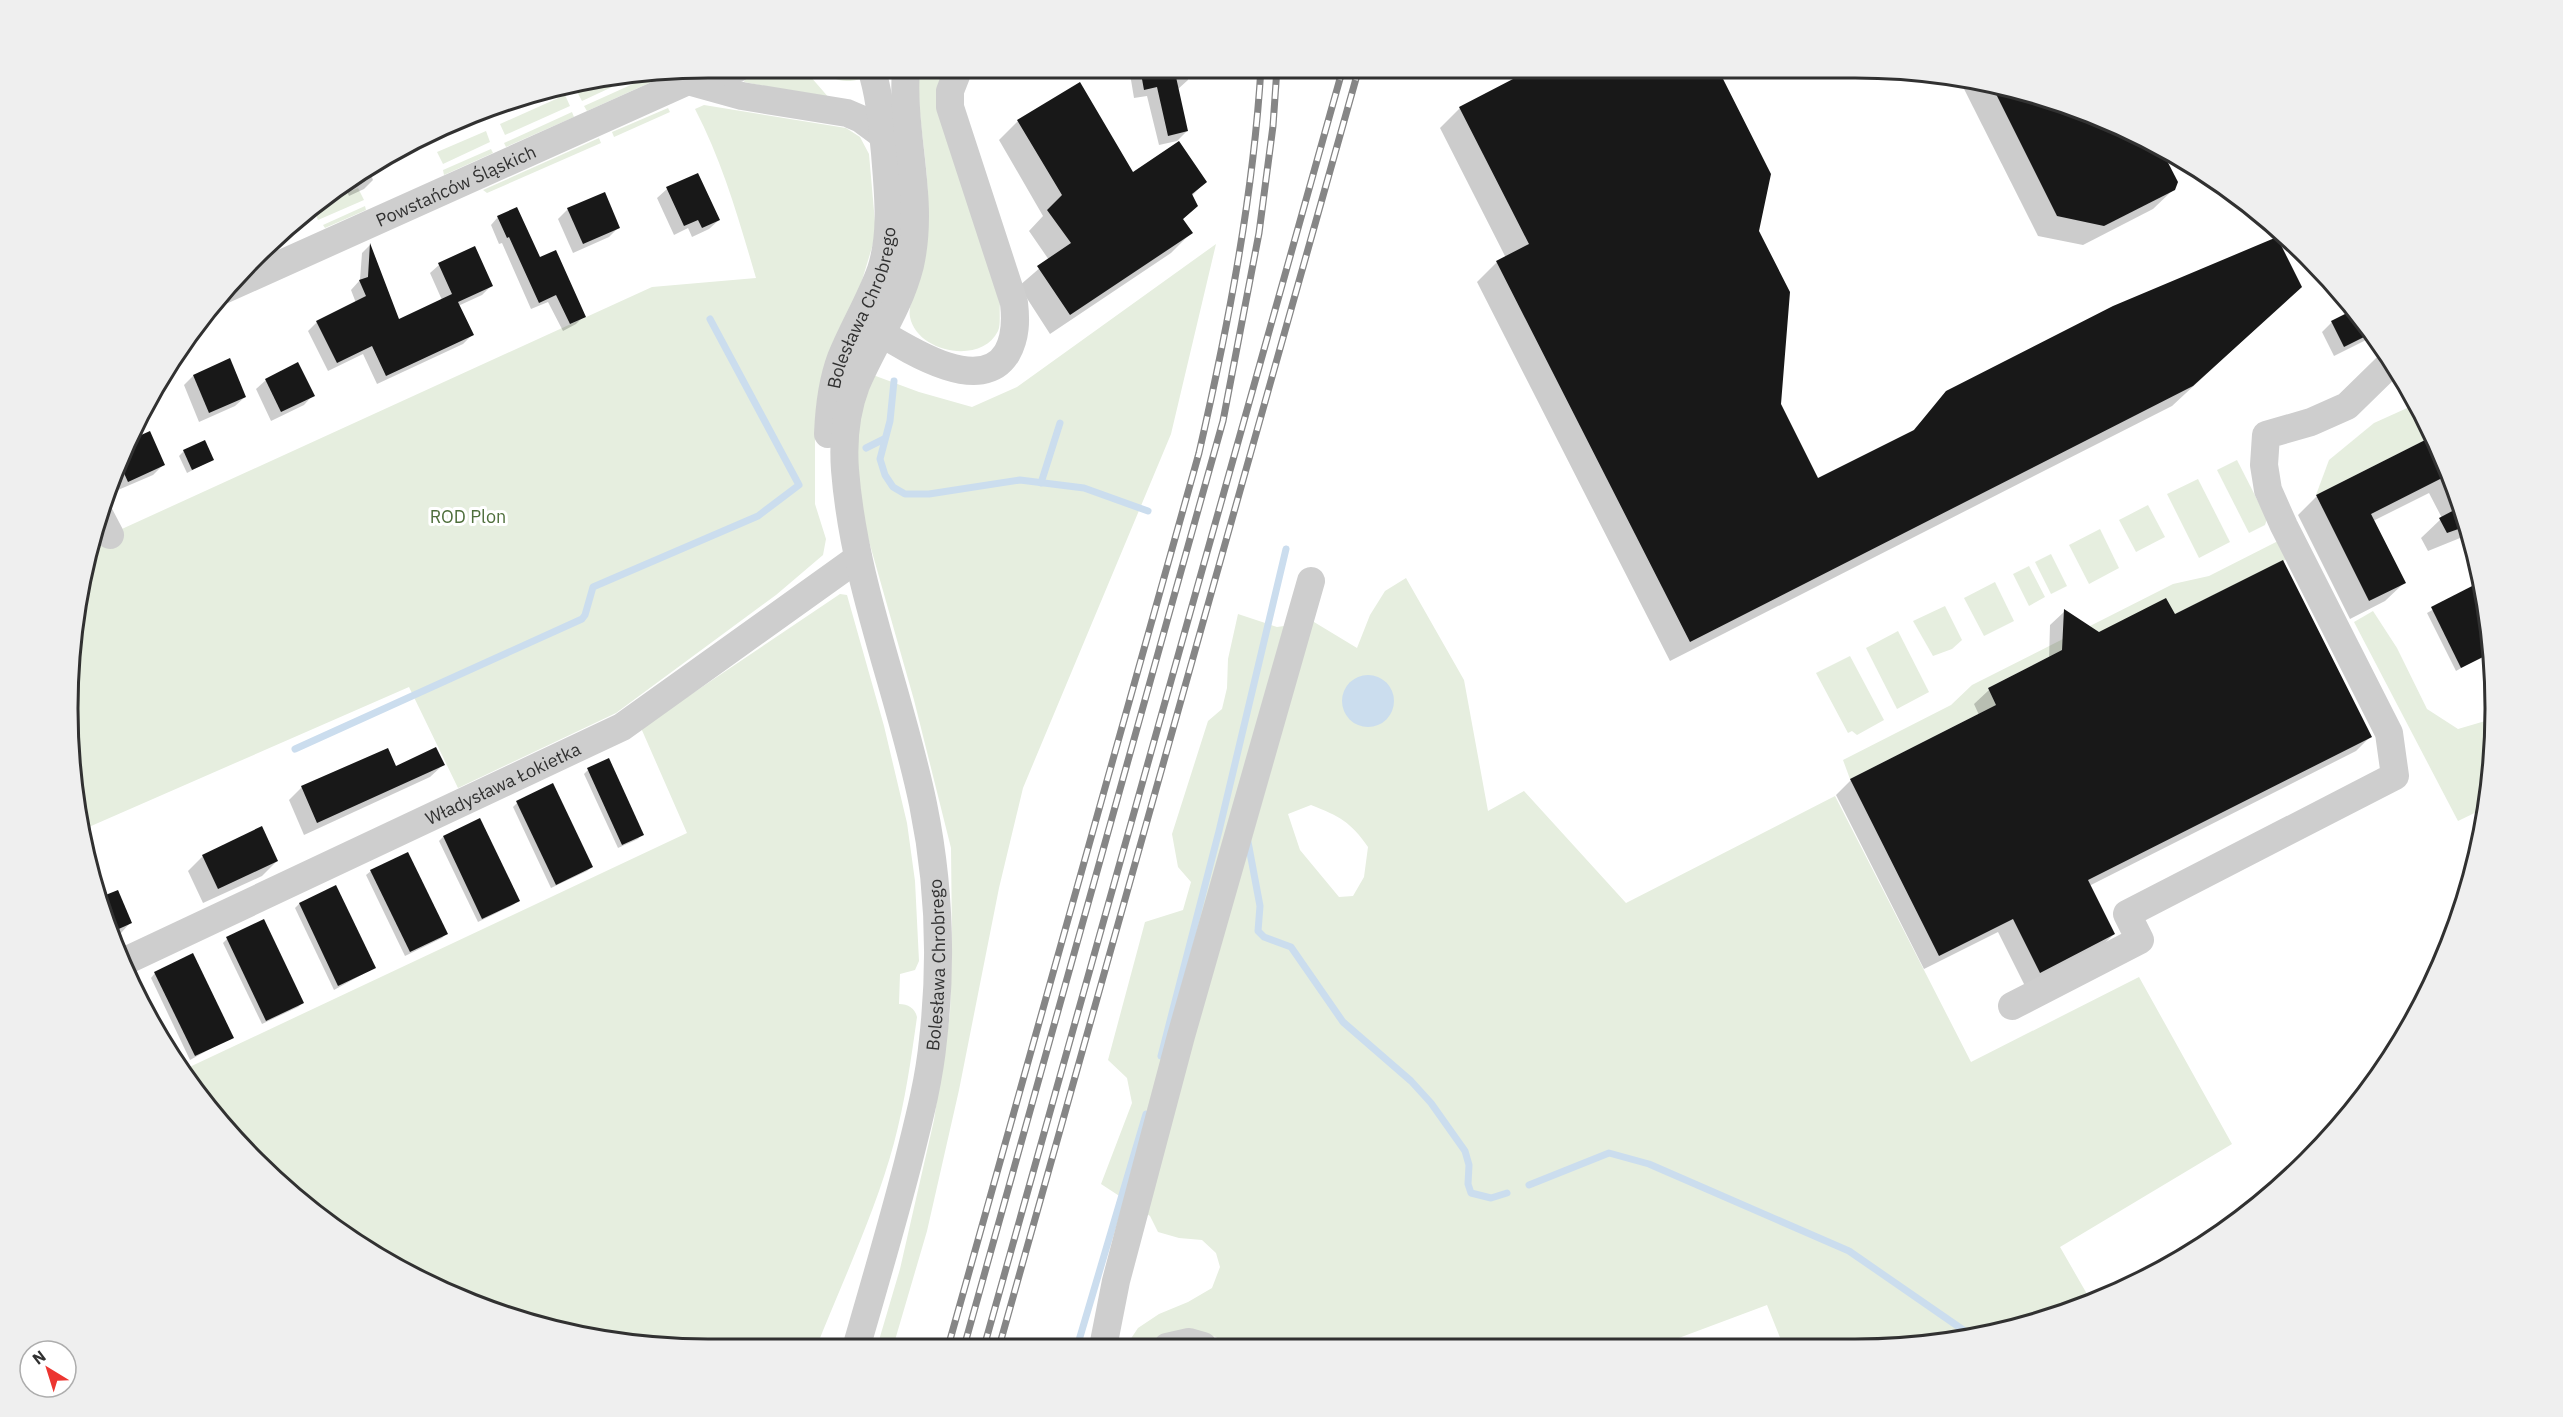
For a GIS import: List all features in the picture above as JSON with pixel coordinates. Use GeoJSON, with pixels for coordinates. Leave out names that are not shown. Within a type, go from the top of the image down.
{"type":"FeatureCollection","features":[{"type":"Feature","properties":{"kind":"street"},"geometry":{"type":"LineString","coordinates":[[705,78],[742,96],[847,113],[861,118],[884,136]]}},
{"type":"Feature","properties":{"kind":"street","name":"Bolesława Chrobrego"},"geometry":{"type":"LineString","coordinates":[[870,327],[880,273],[888,245],[889,202],[884,136],[874,78]]}},
{"type":"Feature","properties":{"kind":"street","name":"Bolesława Chrobrego"},"geometry":{"type":"LineString","coordinates":[[859,1339],[891,1229],[923,1099],[933,1041],[938,959],[936,896],[922,802],[856,552],[835,507],[829,474],[828,451],[834,382],[841,359],[904,286],[910,265],[916,227],[907,78]]}},
{"type":"Feature","properties":{"kind":"street"},"geometry":{"type":"LineString","coordinates":[[870,327],[933,362],[966,370],[994,365],[1005,356],[1013,339],[1016,325],[1014,303],[950,107],[950,91],[955,78]]}},
{"type":"Feature","properties":{"kind":"street","name":"Powstańców Śląskich"},"geometry":{"type":"LineString","coordinates":[[248,278],[682,79]]}},
{"type":"Feature","properties":{"kind":"street"},"geometry":{"type":"LineString","coordinates":[[2012,1006],[2140,940],[2127,914],[2395,776],[2389,733],[2284,526],[2268,490],[2264,465],[2266,435],[2311,422],[2347,406],[2386,368]]}},
{"type":"Feature","properties":{"kind":"street","name":"Władysława Łokietka"},"geometry":{"type":"LineString","coordinates":[[130,959],[622,727],[856,552]]}},
{"type":"Feature","properties":{"kind":"street"},"geometry":{"type":"LineString","coordinates":[[1105,1339],[1116,1281],[1181,1036],[1311,581]]}},
{"type":"Feature","properties":{"kind":"green space"},"geometry":{"type":"Polygon","coordinates":[[[812,78],[830,99],[744,82],[745,79],[812,78]]]}},
{"type":"Feature","properties":{"kind":"green space"},"geometry":{"type":"Polygon","coordinates":[[[834,78],[862,79],[850,81],[834,78]]]}},
{"type":"Feature","properties":{"kind":"green space"},"geometry":{"type":"Polygon","coordinates":[[[919,78],[947,78],[1000,304],[998,331],[990,342],[965,351],[937,346],[924,339],[915,329],[910,317],[910,305],[920,270],[928,216],[927,174],[919,78]]]}},
{"type":"Feature","properties":{"kind":"green space"},"geometry":{"type":"Polygon","coordinates":[[[656,80],[587,111],[584,106],[638,82],[656,80]]]}},
{"type":"Feature","properties":{"kind":"green space"},"geometry":{"type":"Polygon","coordinates":[[[612,87],[582,101],[577,92],[612,87]]]}},
{"type":"Feature","properties":{"kind":"green space"},"geometry":{"type":"Polygon","coordinates":[[[565,95],[570,106],[505,135],[500,124],[565,95]]]}},
{"type":"Feature","properties":{"kind":"green space","name":"ROD Plon"},"geometry":{"type":"Polygon","coordinates":[[[704,105],[846,128],[860,137],[869,154],[876,234],[815,436],[815,504],[826,539],[823,555],[776,595],[616,713],[458,788],[409,687],[89,827],[79,750],[79,667],[90,585],[101,539],[652,287],[756,278],[722,171],[695,109],[704,105]]]}},
{"type":"Feature","properties":{"kind":"green space"},"geometry":{"type":"Polygon","coordinates":[[[668,108],[670,112],[614,137],[612,132],[668,108]]]}},
{"type":"Feature","properties":{"kind":"green space"},"geometry":{"type":"Polygon","coordinates":[[[572,112],[574,117],[506,147],[504,143],[572,112]]]}},
{"type":"Feature","properties":{"kind":"green space"},"geometry":{"type":"Polygon","coordinates":[[[486,131],[490,142],[443,164],[437,152],[486,131]]]}},
{"type":"Feature","properties":{"kind":"green space"},"geometry":{"type":"Polygon","coordinates":[[[599,138],[601,143],[487,193],[483,190],[599,138]]]}},
{"type":"Feature","properties":{"kind":"green space"},"geometry":{"type":"Polygon","coordinates":[[[491,149],[493,153],[444,175],[443,170],[491,149]]]}},
{"type":"Feature","properties":{"kind":"green space"},"geometry":{"type":"Polygon","coordinates":[[[358,188],[364,200],[318,220],[316,215],[344,194],[358,188]]]}},
{"type":"Feature","properties":{"kind":"green space"},"geometry":{"type":"Polygon","coordinates":[[[365,206],[366,210],[325,228],[323,225],[365,206]]]}},
{"type":"Feature","properties":{"kind":"green space"},"geometry":{"type":"Polygon","coordinates":[[[1216,244],[1171,434],[1023,788],[999,888],[959,1090],[927,1231],[895,1339],[879,1339],[900,1269],[934,1120],[950,1014],[951,848],[914,700],[857,499],[858,410],[873,375],[919,392],[972,407],[1017,387],[1216,244]]]}},
{"type":"Feature","properties":{"kind":"green space"},"geometry":{"type":"Polygon","coordinates":[[[2408,407],[2425,440],[2316,495],[2329,460],[2374,423],[2408,407]]]}},
{"type":"Feature","properties":{"kind":"green space"},"geometry":{"type":"Polygon","coordinates":[[[2237,460],[2267,519],[2265,525],[2249,533],[2217,470],[2237,460]]]}},
{"type":"Feature","properties":{"kind":"green space"},"geometry":{"type":"Polygon","coordinates":[[[2198,479],[2230,542],[2199,558],[2167,494],[2198,479]]]}},
{"type":"Feature","properties":{"kind":"green space"},"geometry":{"type":"Polygon","coordinates":[[[2148,505],[2165,537],[2136,552],[2119,520],[2148,505]]]}},
{"type":"Feature","properties":{"kind":"green space"},"geometry":{"type":"Polygon","coordinates":[[[2100,529],[2119,568],[2089,584],[2069,545],[2100,529]]]}},
{"type":"Feature","properties":{"kind":"green space"},"geometry":{"type":"Polygon","coordinates":[[[2282,539],[2291,557],[2175,614],[2099,632],[2090,626],[2173,584],[2209,576],[2282,539]]]}},
{"type":"Feature","properties":{"kind":"green space"},"geometry":{"type":"Polygon","coordinates":[[[2051,554],[2067,586],[2051,594],[2035,562],[2051,554]]]}},
{"type":"Feature","properties":{"kind":"green space"},"geometry":{"type":"Polygon","coordinates":[[[2029,566],[2045,597],[2029,606],[2013,574],[2029,566]]]}},
{"type":"Feature","properties":{"kind":"green space"},"geometry":{"type":"Polygon","coordinates":[[[1406,578],[1464,680],[1488,811],[1524,791],[1626,903],[1835,796],[1971,1062],[2139,977],[2232,1144],[2060,1247],[2087,1294],[2018,1318],[1978,1327],[1896,1338],[1781,1339],[1767,1305],[1676,1339],[1218,1339],[1191,1332],[1159,1336],[1155,1339],[1131,1339],[1138,1328],[1159,1314],[1188,1302],[1212,1288],[1220,1267],[1216,1253],[1202,1240],[1179,1238],[1158,1232],[1150,1216],[1101,1184],[1132,1103],[1127,1078],[1108,1060],[1145,922],[1183,910],[1191,882],[1178,867],[1172,834],[1208,721],[1222,709],[1227,688],[1228,659],[1238,614],[1277,627],[1314,622],[1357,648],[1370,615],[1385,591],[1406,578]],[[1311,805],[1288,814],[1300,850],[1339,897],[1353,896],[1364,877],[1368,847],[1356,831],[1337,817],[1311,805]]]}},
{"type":"Feature","properties":{"kind":"green space"},"geometry":{"type":"Polygon","coordinates":[[[1995,582],[2014,621],[1984,636],[1964,598],[1995,582]]]}},
{"type":"Feature","properties":{"kind":"green space"},"geometry":{"type":"Polygon","coordinates":[[[840,594],[847,595],[884,726],[907,823],[915,881],[919,961],[915,970],[900,974],[899,1004],[911,1007],[917,1017],[905,1096],[894,1143],[868,1221],[820,1339],[667,1338],[626,1334],[545,1318],[467,1291],[393,1255],[325,1209],[293,1183],[234,1124],[190,1067],[687,833],[641,728],[840,594]]]}},
{"type":"Feature","properties":{"kind":"green space"},"geometry":{"type":"Polygon","coordinates":[[[1945,606],[1962,640],[1952,649],[1933,656],[1913,621],[1945,606]]]}},
{"type":"Feature","properties":{"kind":"green space"},"geometry":{"type":"Polygon","coordinates":[[[2373,611],[2397,648],[2427,709],[2458,729],[2485,721],[2484,750],[2476,812],[2458,821],[2354,622],[2373,611]]]}},
{"type":"Feature","properties":{"kind":"green space"},"geometry":{"type":"Polygon","coordinates":[[[1898,631],[1929,692],[1897,709],[1866,648],[1898,631]]]}},
{"type":"Feature","properties":{"kind":"green space"},"geometry":{"type":"Polygon","coordinates":[[[2063,639],[2062,650],[1988,688],[1996,705],[1850,779],[1843,760],[1951,705],[1972,685],[2063,639]]]}},
{"type":"Feature","properties":{"kind":"green space"},"geometry":{"type":"Polygon","coordinates":[[[1850,656],[1884,720],[1857,735],[1852,731],[1848,733],[1816,673],[1850,656]]]}},
{"type":"Feature","properties":{"kind":"water"},"geometry":{"type":"Polygon","coordinates":[[[1368,675],[1378,677],[1386,683],[1392,691],[1394,701],[1392,711],[1386,719],[1378,725],[1368,727],[1358,725],[1350,719],[1344,711],[1342,701],[1344,691],[1350,683],[1358,677],[1368,675]]]}},
{"type":"Feature","properties":{"kind":"building"},"geometry":{"type":"Polygon","coordinates":[[[1142,78],[1176,78],[1188,131],[1168,136],[1157,87],[1144,90],[1142,78]]]}},
{"type":"Feature","properties":{"kind":"building"},"geometry":{"type":"Polygon","coordinates":[[[1515,78],[1723,78],[1771,174],[1759,231],[1790,292],[1781,404],[1818,478],[1914,430],[1946,391],[2113,306],[2274,238],[2281,244],[2302,287],[2193,386],[1690,642],[1496,261],[1529,244],[1459,107],[1515,78]]]}},
{"type":"Feature","properties":{"kind":"building"},"geometry":{"type":"Polygon","coordinates":[[[1080,82],[1133,172],[1179,141],[1207,182],[1192,194],[1198,206],[1183,219],[1193,233],[1070,315],[1037,266],[1071,243],[1047,210],[1062,195],[1017,120],[1080,82]]]}},
{"type":"Feature","properties":{"kind":"building"},"geometry":{"type":"Polygon","coordinates":[[[1996,94],[2057,111],[2133,143],[2167,160],[2178,182],[2175,190],[2104,226],[2057,216],[1996,94]]]}},
{"type":"Feature","properties":{"kind":"building"},"geometry":{"type":"Polygon","coordinates":[[[698,173],[720,220],[702,228],[698,220],[684,226],[666,187],[698,173]]]}},
{"type":"Feature","properties":{"kind":"building"},"geometry":{"type":"Polygon","coordinates":[[[605,192],[620,228],[583,244],[567,208],[605,192]]]}},
{"type":"Feature","properties":{"kind":"building"},"geometry":{"type":"Polygon","coordinates":[[[517,207],[540,257],[556,250],[586,317],[570,324],[556,295],[539,303],[497,216],[517,207]]]}},
{"type":"Feature","properties":{"kind":"building"},"geometry":{"type":"Polygon","coordinates":[[[370,243],[399,319],[452,294],[438,263],[475,246],[493,286],[458,302],[474,335],[386,376],[372,346],[337,363],[316,321],[366,296],[359,280],[368,277],[370,243]]]}},
{"type":"Feature","properties":{"kind":"building"},"geometry":{"type":"Polygon","coordinates":[[[2346,314],[2364,337],[2344,347],[2331,321],[2346,314]]]}},
{"type":"Feature","properties":{"kind":"building"},"geometry":{"type":"Polygon","coordinates":[[[230,358],[246,397],[209,413],[193,375],[230,358]]]}},
{"type":"Feature","properties":{"kind":"building"},"geometry":{"type":"Polygon","coordinates":[[[298,362],[315,396],[281,412],[265,379],[298,362]]]}},
{"type":"Feature","properties":{"kind":"building"},"geometry":{"type":"Polygon","coordinates":[[[150,431],[165,465],[128,482],[124,473],[141,435],[150,431]]]}},
{"type":"Feature","properties":{"kind":"building"},"geometry":{"type":"Polygon","coordinates":[[[205,440],[214,460],[192,470],[183,450],[205,440]]]}},
{"type":"Feature","properties":{"kind":"building"},"geometry":{"type":"Polygon","coordinates":[[[2425,440],[2441,478],[2371,514],[2406,583],[2369,601],[2316,495],[2425,440]]]}},
{"type":"Feature","properties":{"kind":"building"},"geometry":{"type":"Polygon","coordinates":[[[2453,510],[2459,529],[2447,533],[2439,518],[2453,510]]]}},
{"type":"Feature","properties":{"kind":"building"},"geometry":{"type":"Polygon","coordinates":[[[2283,560],[2372,737],[2088,880],[2115,934],[2040,973],[2013,919],[1939,956],[1850,779],[1996,705],[1988,688],[2062,650],[2064,609],[2099,632],[2166,598],[2175,614],[2283,560]]]}},
{"type":"Feature","properties":{"kind":"building"},"geometry":{"type":"Polygon","coordinates":[[[2473,586],[2483,657],[2461,668],[2431,607],[2473,586]]]}},
{"type":"Feature","properties":{"kind":"building"},"geometry":{"type":"Polygon","coordinates":[[[436,747],[445,765],[317,823],[301,786],[388,748],[396,766],[436,747]]]}},
{"type":"Feature","properties":{"kind":"building"},"geometry":{"type":"Polygon","coordinates":[[[609,758],[644,835],[622,845],[587,768],[609,758]]]}},
{"type":"Feature","properties":{"kind":"building"},"geometry":{"type":"Polygon","coordinates":[[[553,783],[593,867],[556,885],[516,801],[553,783]]]}},
{"type":"Feature","properties":{"kind":"building"},"geometry":{"type":"Polygon","coordinates":[[[480,818],[520,901],[482,919],[443,836],[480,818]]]}},
{"type":"Feature","properties":{"kind":"building"},"geometry":{"type":"Polygon","coordinates":[[[262,826],[278,861],[218,889],[202,855],[262,826]]]}},
{"type":"Feature","properties":{"kind":"building"},"geometry":{"type":"Polygon","coordinates":[[[408,852],[448,934],[410,952],[370,870],[408,852]]]}},
{"type":"Feature","properties":{"kind":"building"},"geometry":{"type":"Polygon","coordinates":[[[336,885],[376,968],[338,986],[299,903],[336,885]]]}},
{"type":"Feature","properties":{"kind":"building"},"geometry":{"type":"Polygon","coordinates":[[[118,890],[132,923],[118,929],[106,895],[118,890]]]}},
{"type":"Feature","properties":{"kind":"building"},"geometry":{"type":"Polygon","coordinates":[[[264,919],[304,1003],[266,1021],[226,937],[264,919]]]}},
{"type":"Feature","properties":{"kind":"building"},"geometry":{"type":"Polygon","coordinates":[[[193,953],[234,1038],[195,1056],[154,972],[193,953]]]}},
{"type":"Feature","properties":{"kind":"waterway"},"geometry":{"type":"LineString","coordinates":[[295,749],[582,619],[593,587],[758,516],[799,485],[710,319]]}},
{"type":"Feature","properties":{"kind":"waterway"},"geometry":{"type":"LineString","coordinates":[[894,381],[890,421],[880,459],[885,475],[893,487],[905,494],[929,494],[1020,480],[1084,488],[1148,511]]}},
{"type":"Feature","properties":{"kind":"waterway"},"geometry":{"type":"LineString","coordinates":[[1041,483],[1060,423]]}},
{"type":"Feature","properties":{"kind":"waterway"},"geometry":{"type":"LineString","coordinates":[[866,448],[884,439]]}},
{"type":"Feature","properties":{"kind":"waterway"},"geometry":{"type":"LineString","coordinates":[[1161,1056],[1219,831],[1286,549]]}},
{"type":"Feature","properties":{"kind":"waterway"},"geometry":{"type":"LineString","coordinates":[[1248,842],[1260,906],[1258,931],[1264,937],[1291,947],[1343,1022],[1411,1081],[1431,1103],[1465,1151],[1469,1165],[1468,1184],[1471,1193],[1491,1198],[1507,1193]]}},
{"type":"Feature","properties":{"kind":"waterway"},"geometry":{"type":"LineString","coordinates":[[1079,1339],[1146,1114]]}},
{"type":"Feature","properties":{"kind":"waterway"},"geometry":{"type":"LineString","coordinates":[[1529,1185],[1609,1153],[1649,1164],[1849,1251],[1963,1330]]}},
{"type":"Feature","properties":{"kind":"railway"},"geometry":{"type":"LineString","coordinates":[[950,1339],[1199,453],[1220,358],[1246,213],[1260,78]]}},
{"type":"Feature","properties":{"kind":"railway"},"geometry":{"type":"LineString","coordinates":[[966,1339],[1223,421],[1259,233],[1273,126],[1276,78]]}},
{"type":"Feature","properties":{"kind":"railway"},"geometry":{"type":"LineString","coordinates":[[986,1339],[1340,78]]}},
{"type":"Feature","properties":{"kind":"railway"},"geometry":{"type":"LineString","coordinates":[[1001,1339],[1356,78]]}}]}
